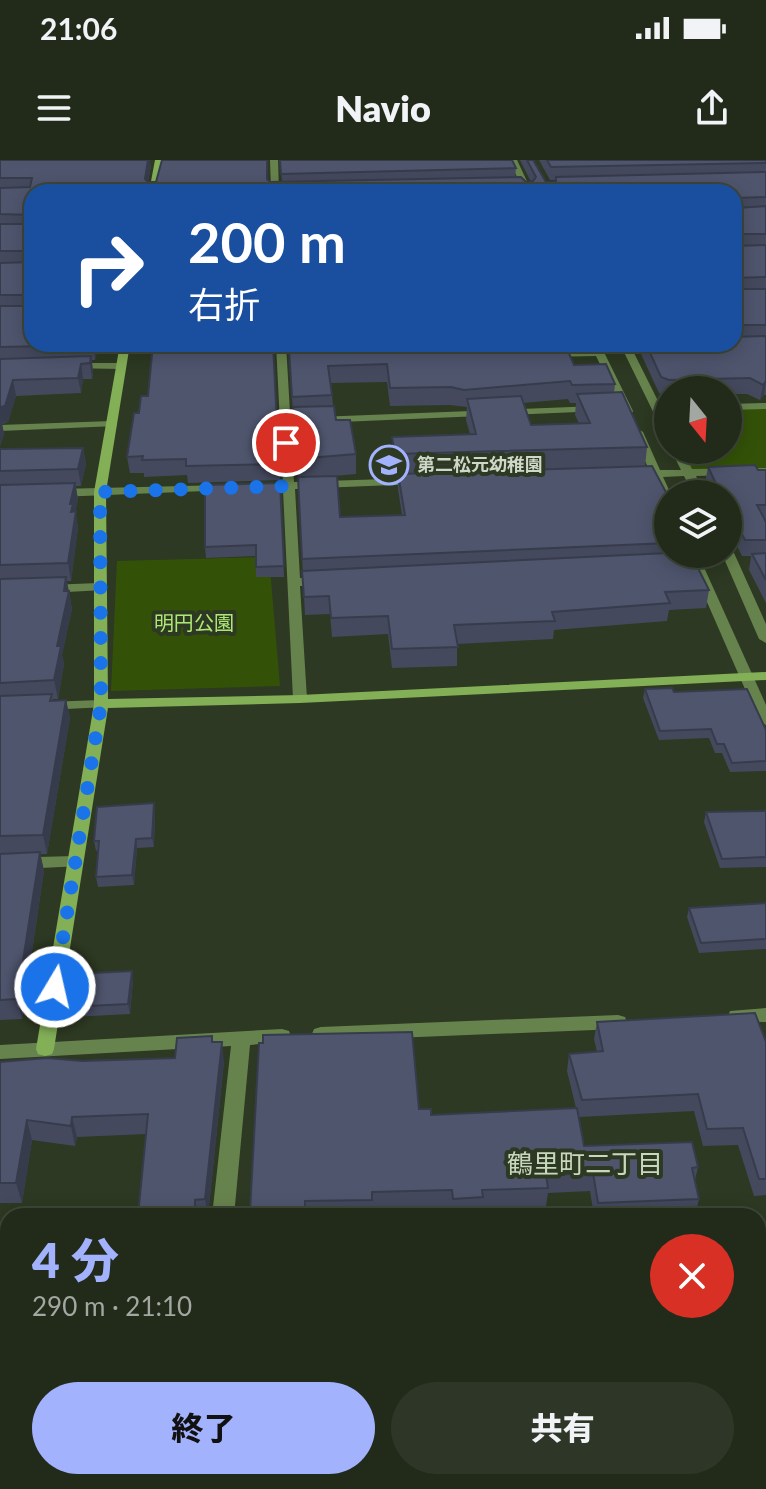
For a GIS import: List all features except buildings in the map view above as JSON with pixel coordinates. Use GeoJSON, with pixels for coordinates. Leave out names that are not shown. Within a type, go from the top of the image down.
{"type":"FeatureCollection","features":[{"type":"Feature","properties":{"kind":"street"},"geometry":{"type":"LineString","coordinates":[[154,184],[159,160]]}},
{"type":"Feature","properties":{"kind":"street"},"geometry":{"type":"LineString","coordinates":[[143,161],[213,160]]}},
{"type":"Feature","properties":{"kind":"street"},"geometry":{"type":"LineString","coordinates":[[274,160],[275,184]]}},
{"type":"Feature","properties":{"kind":"street"},"geometry":{"type":"LineString","coordinates":[[513,160],[525,184]]}},
{"type":"Feature","properties":{"kind":"street"},"geometry":{"type":"LineString","coordinates":[[45,1049],[101,704],[100,492],[123,352]]}},
{"type":"Feature","properties":{"kind":"street"},"geometry":{"type":"LineString","coordinates":[[282,352],[300,699]]}},
{"type":"Feature","properties":{"kind":"street"},"geometry":{"type":"LineString","coordinates":[[535,354],[556,352]]}},
{"type":"Feature","properties":{"kind":"street"},"geometry":{"type":"LineString","coordinates":[[599,352],[659,480]]}},
{"type":"Feature","properties":{"kind":"street"},"geometry":{"type":"LineString","coordinates":[[629,352],[654,395]]}},
{"type":"Feature","properties":{"kind":"street"},"geometry":{"type":"LineString","coordinates":[[282,360],[297,360]]}},
{"type":"Feature","properties":{"kind":"street"},"geometry":{"type":"LineString","coordinates":[[60,367],[120,366]]}},
{"type":"Feature","properties":{"kind":"street"},"geometry":{"type":"LineString","coordinates":[[742,407],[766,406]]}},
{"type":"Feature","properties":{"kind":"street"},"geometry":{"type":"LineString","coordinates":[[285,421],[627,407]]}},
{"type":"Feature","properties":{"kind":"street"},"geometry":{"type":"LineString","coordinates":[[0,428],[112,424]]}},
{"type":"Feature","properties":{"kind":"street"},"geometry":{"type":"LineString","coordinates":[[684,464],[692,480]]}},
{"type":"Feature","properties":{"kind":"street"},"geometry":{"type":"LineString","coordinates":[[624,474],[766,471]]}},
{"type":"Feature","properties":{"kind":"street"},"geometry":{"type":"LineString","coordinates":[[43,494],[432,481]]}},
{"type":"Feature","properties":{"kind":"street"},"geometry":{"type":"LineString","coordinates":[[698,568],[766,721]]}},
{"type":"Feature","properties":{"kind":"street"},"geometry":{"type":"LineString","coordinates":[[738,568],[766,639]]}},
{"type":"Feature","properties":{"kind":"street"},"geometry":{"type":"LineString","coordinates":[[294,582],[340,580]]}},
{"type":"Feature","properties":{"kind":"street"},"geometry":{"type":"LineString","coordinates":[[28,589],[99,587]]}},
{"type":"Feature","properties":{"kind":"street"},"geometry":{"type":"LineString","coordinates":[[29,707],[300,699],[766,676]]}},
{"type":"Feature","properties":{"kind":"street"},"geometry":{"type":"LineString","coordinates":[[0,864],[75,862]]}},
{"type":"Feature","properties":{"kind":"street"},"geometry":{"type":"LineString","coordinates":[[718,1017],[766,1015]]}},
{"type":"Feature","properties":{"kind":"street"},"geometry":{"type":"LineString","coordinates":[[0,1052],[639,1021]]}},
{"type":"Feature","properties":{"kind":"street"},"geometry":{"type":"LineString","coordinates":[[224,1208],[241,1038]]}},
{"type":"Feature","properties":{"kind":"green space"},"geometry":{"type":"Polygon","coordinates":[[[766,407],[766,469],[690,471],[686,464],[742,464],[742,408],[766,407]]]}},
{"type":"Feature","properties":{"kind":"green space","name":"明円公園"},"geometry":{"type":"Polygon","coordinates":[[[269,557],[280,686],[111,691],[117,561],[269,557]]]}},
{"type":"Feature","properties":{"kind":"place","name":"第二松元幼稚園"},"geometry":{"type":"Point","coordinates":[389,465]}},
{"type":"Feature","properties":{"kind":"district","name":"鶴里町二丁目"},"geometry":{"type":"Point","coordinates":[585,1164]}},
{"type":"Feature","properties":{"kind":"route"},"geometry":{"type":"LineString","coordinates":[[55,987],[101,704],[100,492],[288,486],[286,443]]}}]}
